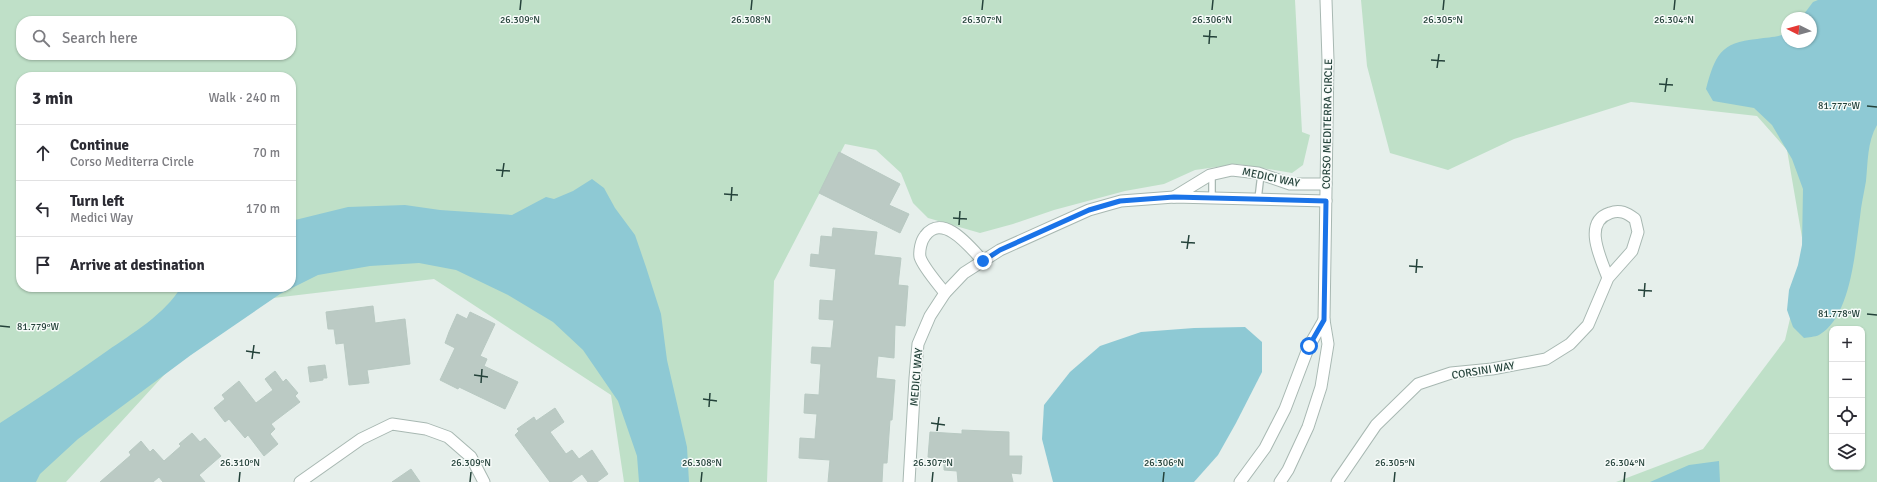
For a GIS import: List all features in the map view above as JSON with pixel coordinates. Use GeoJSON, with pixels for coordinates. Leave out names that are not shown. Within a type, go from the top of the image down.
{"type":"FeatureCollection","features":[{"type":"Feature","properties":{"kind":"street","name":"CORSO MEDITERRA CIRCLE"},"geometry":{"type":"LineString","coordinates":[[1280,482],[1288,470],[1308,427],[1321,387],[1328,344],[1324,320],[1328,60],[1326,0]]}},
{"type":"Feature","properties":{"kind":"street","name":"MEDICI WAY"},"geometry":{"type":"LineString","coordinates":[[1174,197],[1212,174],[1232,170],[1261,174],[1290,184],[1326,184]]}},
{"type":"Feature","properties":{"kind":"street","name":"MEDICI WAY"},"geometry":{"type":"LineString","coordinates":[[909,482],[918,344],[930,316],[945,293],[964,273],[1000,250],[1089,210],[1120,201],[1174,197],[1326,201]]}},
{"type":"Feature","properties":{"kind":"street","name":"CORSINI WAY"},"geometry":{"type":"LineString","coordinates":[[1337,482],[1376,425],[1418,384],[1451,373],[1492,369],[1546,359],[1570,344],[1588,325],[1608,278],[1632,251],[1638,232],[1635,220],[1628,213],[1616,211],[1603,215],[1595,227],[1596,241],[1608,278]]}},
{"type":"Feature","properties":{"kind":"street"},"geometry":{"type":"LineString","coordinates":[[945,293],[920,257],[922,240],[929,231],[940,228],[948,229],[958,236],[983,261]]}},
{"type":"Feature","properties":{"kind":"street","name":"CORSO MEDITERRA CIRCLE"},"geometry":{"type":"LineString","coordinates":[[1240,482],[1265,448],[1285,409],[1309,346],[1324,320]]}},
{"type":"Feature","properties":{"kind":"street"},"geometry":{"type":"LineString","coordinates":[[300,482],[361,439],[392,424],[426,429],[448,437],[471,457],[484,482]]}},
{"type":"Feature","properties":{"kind":"lane"},"geometry":{"type":"LineString","coordinates":[[1212,174],[1212,198]]}},
{"type":"Feature","properties":{"kind":"lane"},"geometry":{"type":"LineString","coordinates":[[1258,199],[1261,174]]}},
{"type":"Feature","properties":{"kind":"green space"},"geometry":{"type":"Polygon","coordinates":[[[0,0],[1295,0],[1302,132],[1310,135],[1303,165],[1292,173],[1238,164],[1195,170],[1164,184],[1125,191],[1054,210],[1013,224],[980,233],[928,218],[913,203],[901,173],[876,150],[845,144],[774,281],[767,482],[624,482],[611,395],[434,279],[230,303],[66,482],[0,482],[0,0]]]}},
{"type":"Feature","properties":{"kind":"green space"},"geometry":{"type":"Polygon","coordinates":[[[1361,0],[1877,0],[1877,482],[1616,482],[1703,449],[1785,340],[1805,255],[1787,150],[1757,116],[1631,102],[1514,139],[1448,170],[1390,153],[1367,66],[1361,0]]]}},
{"type":"Feature","properties":{"kind":"water"},"geometry":{"type":"Polygon","coordinates":[[[1818,0],[1877,0],[1877,125],[1871,138],[1856,247],[1850,282],[1845,299],[1830,326],[1819,335],[1804,338],[1793,327],[1787,310],[1789,290],[1798,265],[1802,245],[1803,189],[1792,159],[1772,125],[1754,108],[1713,101],[1706,89],[1716,59],[1727,47],[1735,43],[1781,36],[1781,48],[1817,48],[1817,12],[1806,12],[1813,2],[1818,0]]]}},
{"type":"Feature","properties":{"kind":"water"},"geometry":{"type":"Polygon","coordinates":[[[592,179],[604,188],[615,208],[635,235],[661,314],[667,360],[687,447],[689,482],[639,482],[637,456],[618,401],[583,350],[553,322],[508,295],[456,270],[419,263],[370,266],[318,275],[296,286],[296,220],[348,207],[405,205],[440,210],[512,215],[546,197],[554,199],[573,191],[592,179]]]}},
{"type":"Feature","properties":{"kind":"water"},"geometry":{"type":"Polygon","coordinates":[[[178,292],[284,292],[191,355],[78,439],[40,474],[36,482],[0,482],[0,423],[67,379],[148,322],[178,292]]]}},
{"type":"Feature","properties":{"kind":"water"},"geometry":{"type":"Polygon","coordinates":[[[1245,327],[1262,342],[1262,372],[1218,455],[1194,482],[1053,482],[1042,439],[1044,405],[1070,372],[1100,346],[1141,332],[1194,328],[1245,327]]]}},
{"type":"Feature","properties":{"kind":"water"},"geometry":{"type":"Polygon","coordinates":[[[1719,461],[1720,482],[1650,482],[1689,465],[1719,461]]]}},
{"type":"Feature","properties":{"kind":"building"},"geometry":{"type":"Polygon","coordinates":[[[839,152],[900,184],[889,205],[909,214],[900,233],[819,193],[839,152]]]}},
{"type":"Feature","properties":{"kind":"building"},"geometry":{"type":"Polygon","coordinates":[[[833,228],[877,232],[874,255],[901,258],[898,285],[908,286],[905,326],[895,325],[894,358],[878,356],[876,378],[895,380],[887,463],[883,463],[882,482],[828,482],[830,460],[799,458],[800,438],[815,439],[817,414],[804,413],[805,394],[819,395],[821,364],[811,363],[812,347],[831,348],[834,320],[819,319],[820,300],[833,301],[836,269],[810,266],[811,254],[819,255],[821,236],[832,237],[833,228]]]}},
{"type":"Feature","properties":{"kind":"building"},"geometry":{"type":"Polygon","coordinates":[[[373,306],[375,323],[405,319],[410,364],[367,370],[369,383],[349,385],[344,343],[336,344],[334,329],[328,329],[326,312],[373,306]]]}},
{"type":"Feature","properties":{"kind":"building"},"geometry":{"type":"Polygon","coordinates":[[[470,312],[495,324],[480,356],[487,359],[484,366],[518,382],[505,409],[459,387],[458,389],[440,380],[455,348],[445,343],[449,332],[457,314],[467,319],[470,312]]]}},
{"type":"Feature","properties":{"kind":"building"},"geometry":{"type":"Polygon","coordinates":[[[325,365],[327,378],[310,382],[308,367],[325,365]]]}},
{"type":"Feature","properties":{"kind":"building"},"geometry":{"type":"Polygon","coordinates":[[[275,371],[283,382],[286,379],[298,393],[295,396],[300,402],[271,424],[275,429],[270,434],[278,444],[264,456],[248,435],[245,438],[229,419],[225,422],[214,408],[225,399],[222,395],[239,381],[256,403],[273,390],[265,379],[275,371]]]}},
{"type":"Feature","properties":{"kind":"building"},"geometry":{"type":"Polygon","coordinates":[[[555,408],[564,422],[550,432],[566,454],[572,450],[579,459],[592,450],[608,474],[597,482],[588,482],[582,474],[571,482],[550,482],[515,435],[519,431],[517,429],[534,417],[536,421],[555,408]]]}},
{"type":"Feature","properties":{"kind":"building"},"geometry":{"type":"Polygon","coordinates":[[[962,430],[1009,432],[1009,456],[1022,456],[1021,474],[1011,473],[1013,482],[958,482],[957,471],[944,470],[944,460],[928,457],[930,432],[962,434],[962,430]]]}},
{"type":"Feature","properties":{"kind":"building"},"geometry":{"type":"Polygon","coordinates":[[[192,433],[200,442],[205,438],[221,456],[199,475],[205,482],[163,482],[159,477],[153,482],[100,482],[131,455],[129,452],[141,441],[150,452],[153,449],[164,461],[181,446],[179,444],[192,433]]]}},
{"type":"Feature","properties":{"kind":"building"},"geometry":{"type":"Polygon","coordinates":[[[411,469],[420,482],[392,482],[411,469]]]}},
{"type":"Feature","properties":{"kind":"route"},"geometry":{"type":"LineString","coordinates":[[983,261],[1000,250],[1089,210],[1120,201],[1174,197],[1326,201],[1324,320],[1309,346]]}}]}
